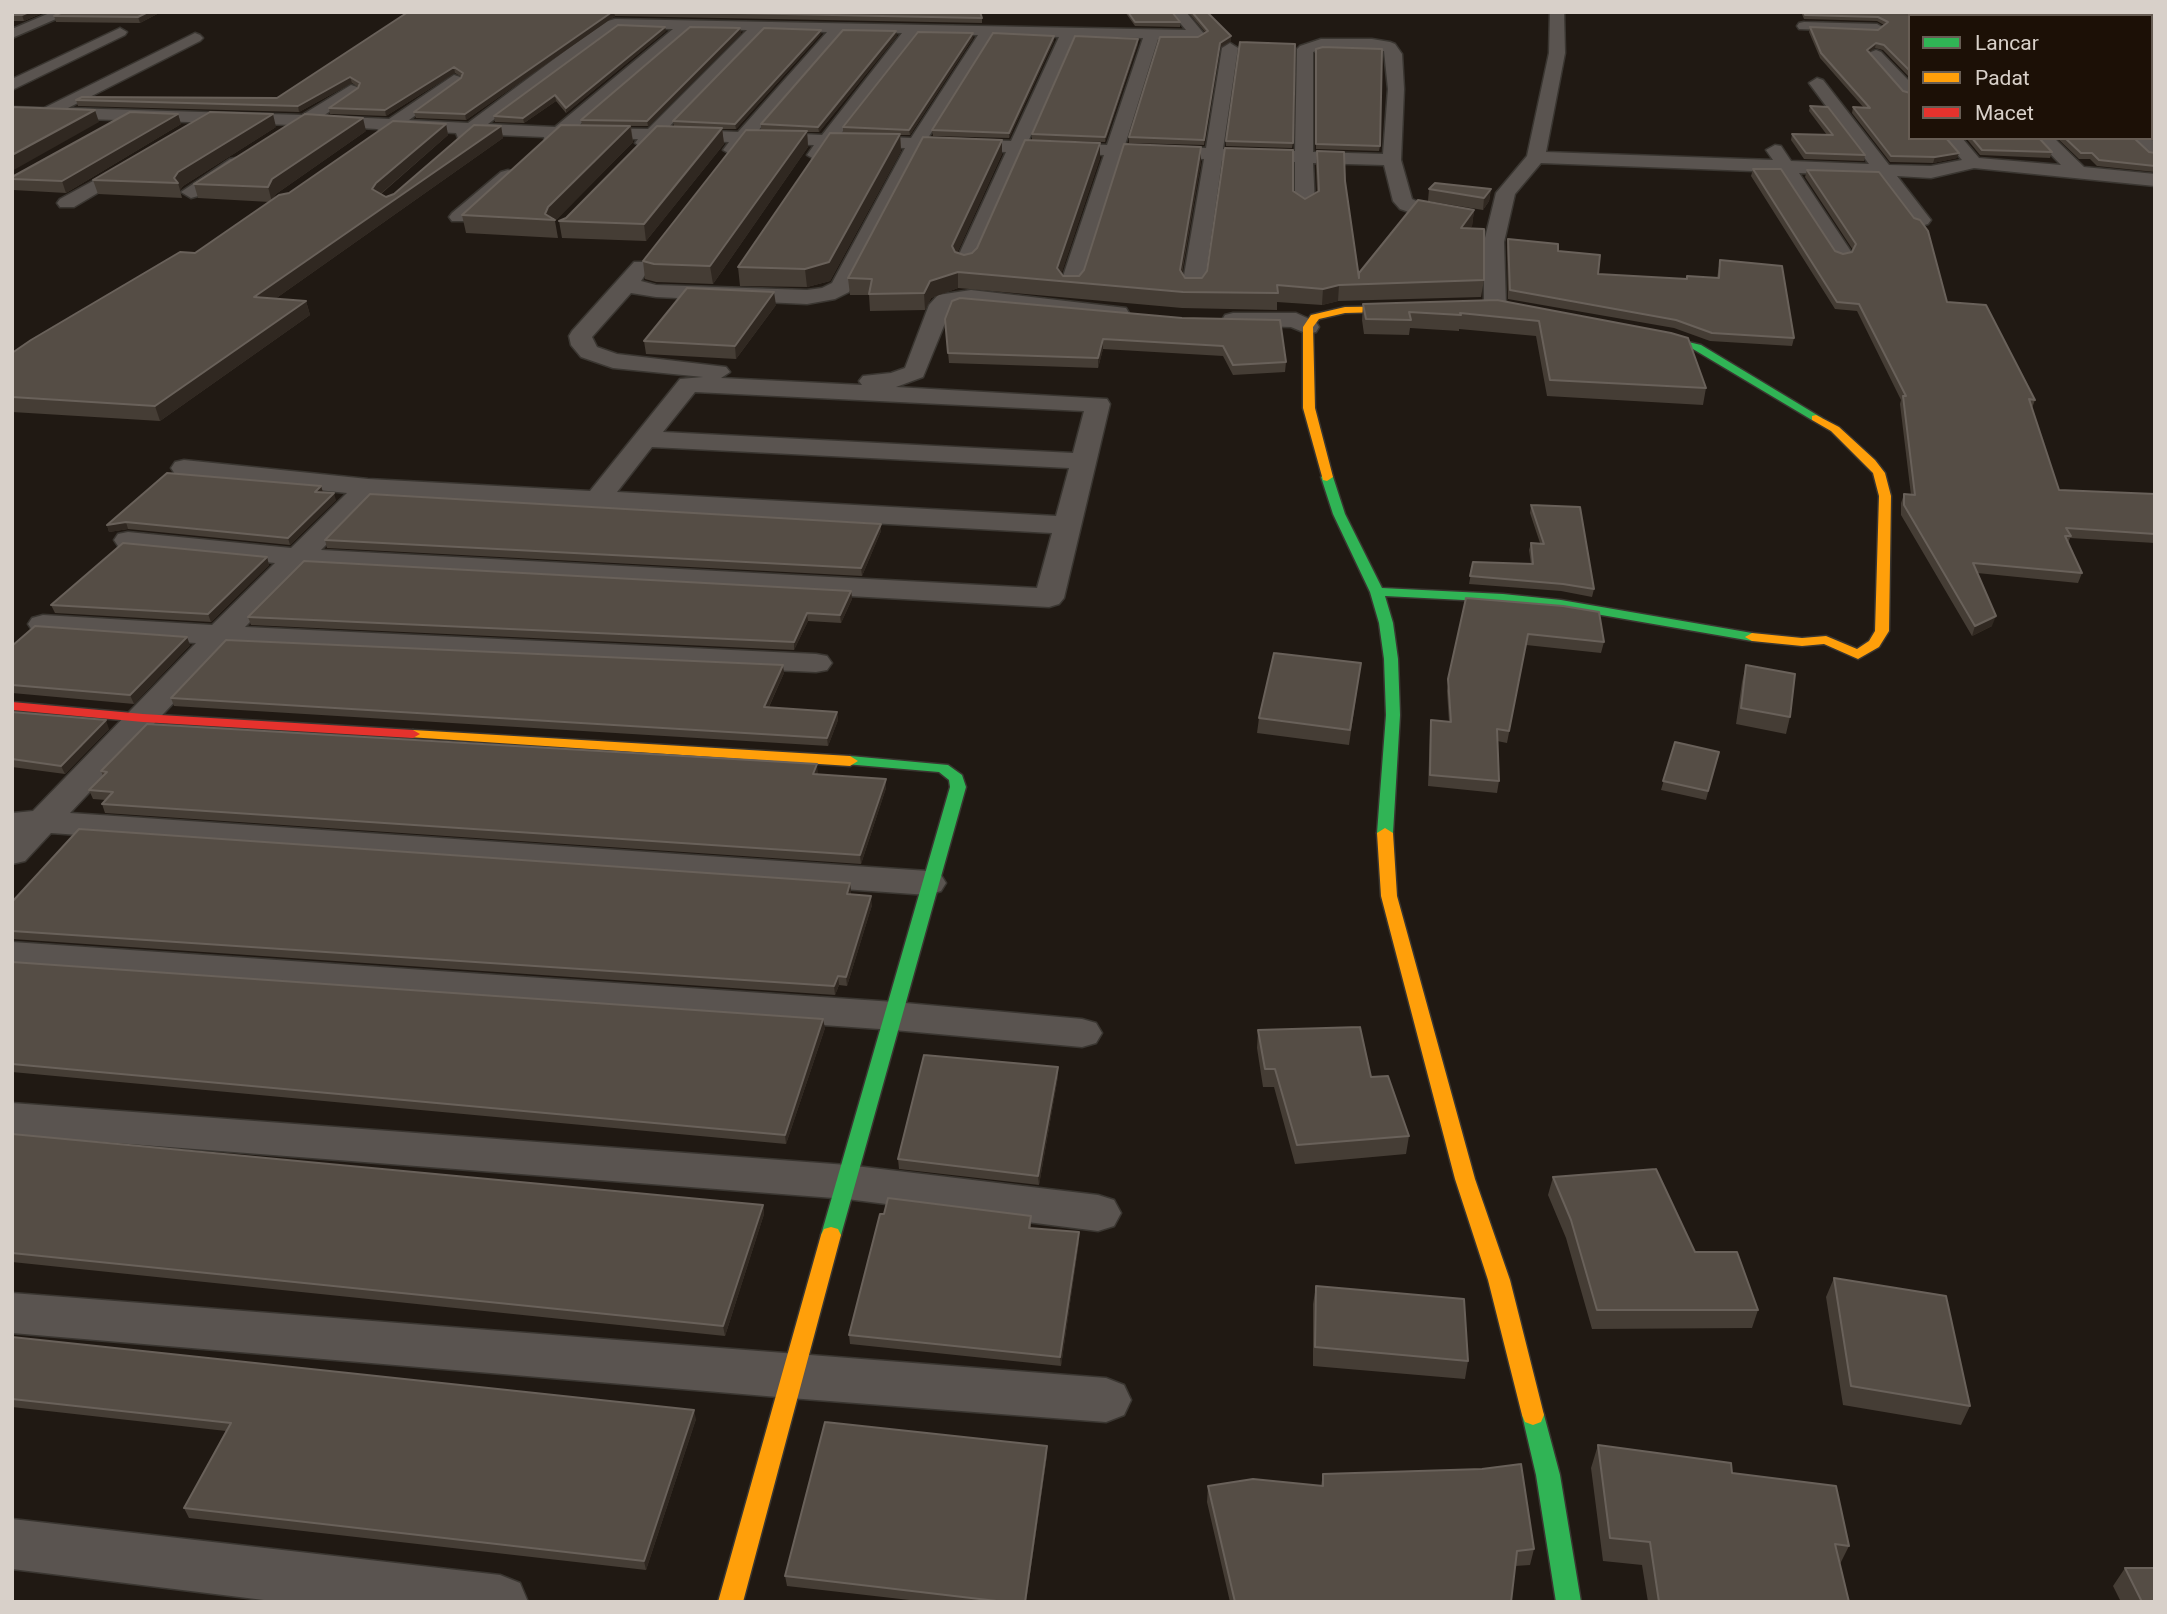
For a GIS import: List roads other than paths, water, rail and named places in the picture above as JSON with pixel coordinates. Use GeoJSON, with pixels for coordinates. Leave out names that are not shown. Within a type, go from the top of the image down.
{"type":"FeatureCollection","features":[{"type":"Feature","properties":{"kind":"street"},"geometry":{"type":"LineString","coordinates":[[12,34],[65,12]]}},
{"type":"Feature","properties":{"kind":"street"},"geometry":{"type":"LineString","coordinates":[[871,12],[878,29]]}},
{"type":"Feature","properties":{"kind":"street"},"geometry":{"type":"LineString","coordinates":[[945,12],[955,31]]}},
{"type":"Feature","properties":{"kind":"street"},"geometry":{"type":"LineString","coordinates":[[450,147],[471,128],[609,25],[647,18],[687,24],[718,19],[760,26],[796,20],[838,28],[1198,35],[1178,12]]}},
{"type":"Feature","properties":{"kind":"street"},"geometry":{"type":"LineString","coordinates":[[1495,307],[1494,243],[1506,193],[1536,158],[1557,53],[1557,12]]}},
{"type":"Feature","properties":{"kind":"street"},"geometry":{"type":"LineString","coordinates":[[1804,26],[1881,34],[1866,12]]}},
{"type":"Feature","properties":{"kind":"street"},"geometry":{"type":"LineString","coordinates":[[540,149],[687,24]]}},
{"type":"Feature","properties":{"kind":"street"},"geometry":{"type":"LineString","coordinates":[[634,153],[760,26]]}},
{"type":"Feature","properties":{"kind":"street"},"geometry":{"type":"LineString","coordinates":[[718,169],[742,137],[838,28]]}},
{"type":"Feature","properties":{"kind":"street"},"geometry":{"type":"LineString","coordinates":[[803,173],[825,140],[912,30]]}},
{"type":"Feature","properties":{"kind":"street"},"geometry":{"type":"LineString","coordinates":[[12,85],[120,32]]}},
{"type":"Feature","properties":{"kind":"street"},"geometry":{"type":"LineString","coordinates":[[629,282],[644,290],[807,297],[827,294],[841,286],[916,144],[987,32]]}},
{"type":"Feature","properties":{"kind":"street"},"geometry":{"type":"LineString","coordinates":[[965,264],[1068,34]]}},
{"type":"Feature","properties":{"kind":"street"},"geometry":{"type":"LineString","coordinates":[[1071,285],[1151,36]]}},
{"type":"Feature","properties":{"kind":"street"},"geometry":{"type":"LineString","coordinates":[[12,130],[195,38]]}},
{"type":"Feature","properties":{"kind":"street"},"geometry":{"type":"LineString","coordinates":[[1305,206],[1305,49],[1321,44],[1371,44],[1390,47],[1394,54],[1396,89],[1392,160],[1403,201],[1407,205],[1439,213],[1499,221]]}},
{"type":"Feature","properties":{"kind":"street"},"geometry":{"type":"LineString","coordinates":[[1193,287],[1230,47]]}},
{"type":"Feature","properties":{"kind":"street"},"geometry":{"type":"LineString","coordinates":[[1876,55],[1908,90]]}},
{"type":"Feature","properties":{"kind":"street"},"geometry":{"type":"LineString","coordinates":[[371,140],[454,80]]}},
{"type":"Feature","properties":{"kind":"street"},"geometry":{"type":"LineString","coordinates":[[1817,83],[1885,169],[1921,220]]}},
{"type":"Feature","properties":{"kind":"street"},"geometry":{"type":"LineString","coordinates":[[283,134],[351,90]]}},
{"type":"Feature","properties":{"kind":"street"},"geometry":{"type":"LineString","coordinates":[[12,111],[306,120],[560,133],[1392,160]]}},
{"type":"Feature","properties":{"kind":"street"},"geometry":{"type":"LineString","coordinates":[[93,135],[128,116]]}},
{"type":"Feature","properties":{"kind":"street"},"geometry":{"type":"LineString","coordinates":[[185,133],[209,118]]}},
{"type":"Feature","properties":{"kind":"street"},"geometry":{"type":"LineString","coordinates":[[1954,140],[1974,163]]}},
{"type":"Feature","properties":{"kind":"street"},"geometry":{"type":"LineString","coordinates":[[2046,140],[2077,172]]}},
{"type":"Feature","properties":{"kind":"street"},"geometry":{"type":"LineString","coordinates":[[2141,140],[2155,152]]}},
{"type":"Feature","properties":{"kind":"street"},"geometry":{"type":"LineString","coordinates":[[1771,145],[1842,253]]}},
{"type":"Feature","properties":{"kind":"street"},"geometry":{"type":"LineString","coordinates":[[67,203],[150,154]]}},
{"type":"Feature","properties":{"kind":"street"},"geometry":{"type":"LineString","coordinates":[[191,192],[248,156]]}},
{"type":"Feature","properties":{"kind":"street"},"geometry":{"type":"LineString","coordinates":[[1536,158],[1603,167],[1690,163],[1931,172],[1974,163],[2155,180]]}},
{"type":"Feature","properties":{"kind":"street"},"geometry":{"type":"LineString","coordinates":[[1690,163],[1699,183]]}},
{"type":"Feature","properties":{"kind":"street"},"geometry":{"type":"LineString","coordinates":[[459,217],[520,166]]}},
{"type":"Feature","properties":{"kind":"street"},"geometry":{"type":"LineString","coordinates":[[652,251],[629,282],[580,336],[589,352],[613,361],[775,377],[880,382],[907,378],[915,372],[940,305],[958,298],[1144,315]]}},
{"type":"Feature","properties":{"kind":"street"},"geometry":{"type":"LineString","coordinates":[[720,294],[735,272]]}},
{"type":"Feature","properties":{"kind":"street"},"geometry":{"type":"LineString","coordinates":[[1430,309],[1338,311],[1315,317],[1308,327],[1309,408],[1315,439],[1339,514],[1377,592],[1386,623],[1391,659],[1393,715],[1385,806],[1385,855],[1390,896],[1465,1179],[1505,1306],[1548,1475],[1569,1602]]}},
{"type":"Feature","properties":{"kind":"street"},"geometry":{"type":"LineString","coordinates":[[1208,319],[1296,320],[1308,327]]}},
{"type":"Feature","properties":{"kind":"street"},"geometry":{"type":"LineString","coordinates":[[1377,592],[1503,598],[1561,604],[1742,636],[1802,642],[1826,640],[1858,654],[1874,644],[1882,631],[1885,496],[1879,473],[1871,462],[1835,429],[1697,347],[1674,339],[1623,330]]}},
{"type":"Feature","properties":{"kind":"street"},"geometry":{"type":"LineString","coordinates":[[128,540],[299,557],[1049,598],[1098,404],[688,384],[597,500]]}},
{"type":"Feature","properties":{"kind":"street"},"geometry":{"type":"LineString","coordinates":[[645,439],[1083,461]]}},
{"type":"Feature","properties":{"kind":"street"},"geometry":{"type":"LineString","coordinates":[[184,468],[368,487],[1066,525]]}},
{"type":"Feature","properties":{"kind":"street"},"geometry":{"type":"LineString","coordinates":[[12,853],[26,821],[143,718],[220,635],[368,487]]}},
{"type":"Feature","properties":{"kind":"street"},"geometry":{"type":"LineString","coordinates":[[43,624],[816,663]]}},
{"type":"Feature","properties":{"kind":"street"},"geometry":{"type":"LineString","coordinates":[[12,706],[143,718],[943,768],[957,778],[958,787],[928,883],[894,1016],[790,1377],[730,1602]]}},
{"type":"Feature","properties":{"kind":"street"},"geometry":{"type":"LineString","coordinates":[[26,821],[928,883]]}},
{"type":"Feature","properties":{"kind":"street"},"geometry":{"type":"LineString","coordinates":[[12,955],[894,1016],[1082,1033]]}},
{"type":"Feature","properties":{"kind":"street"},"geometry":{"type":"LineString","coordinates":[[12,1119],[847,1182],[1098,1213]]}},
{"type":"Feature","properties":{"kind":"street"},"geometry":{"type":"LineString","coordinates":[[12,1313],[790,1377],[1106,1400]]}},
{"type":"Feature","properties":{"kind":"street"},"geometry":{"type":"LineString","coordinates":[[12,1544],[500,1602]]}}]}
